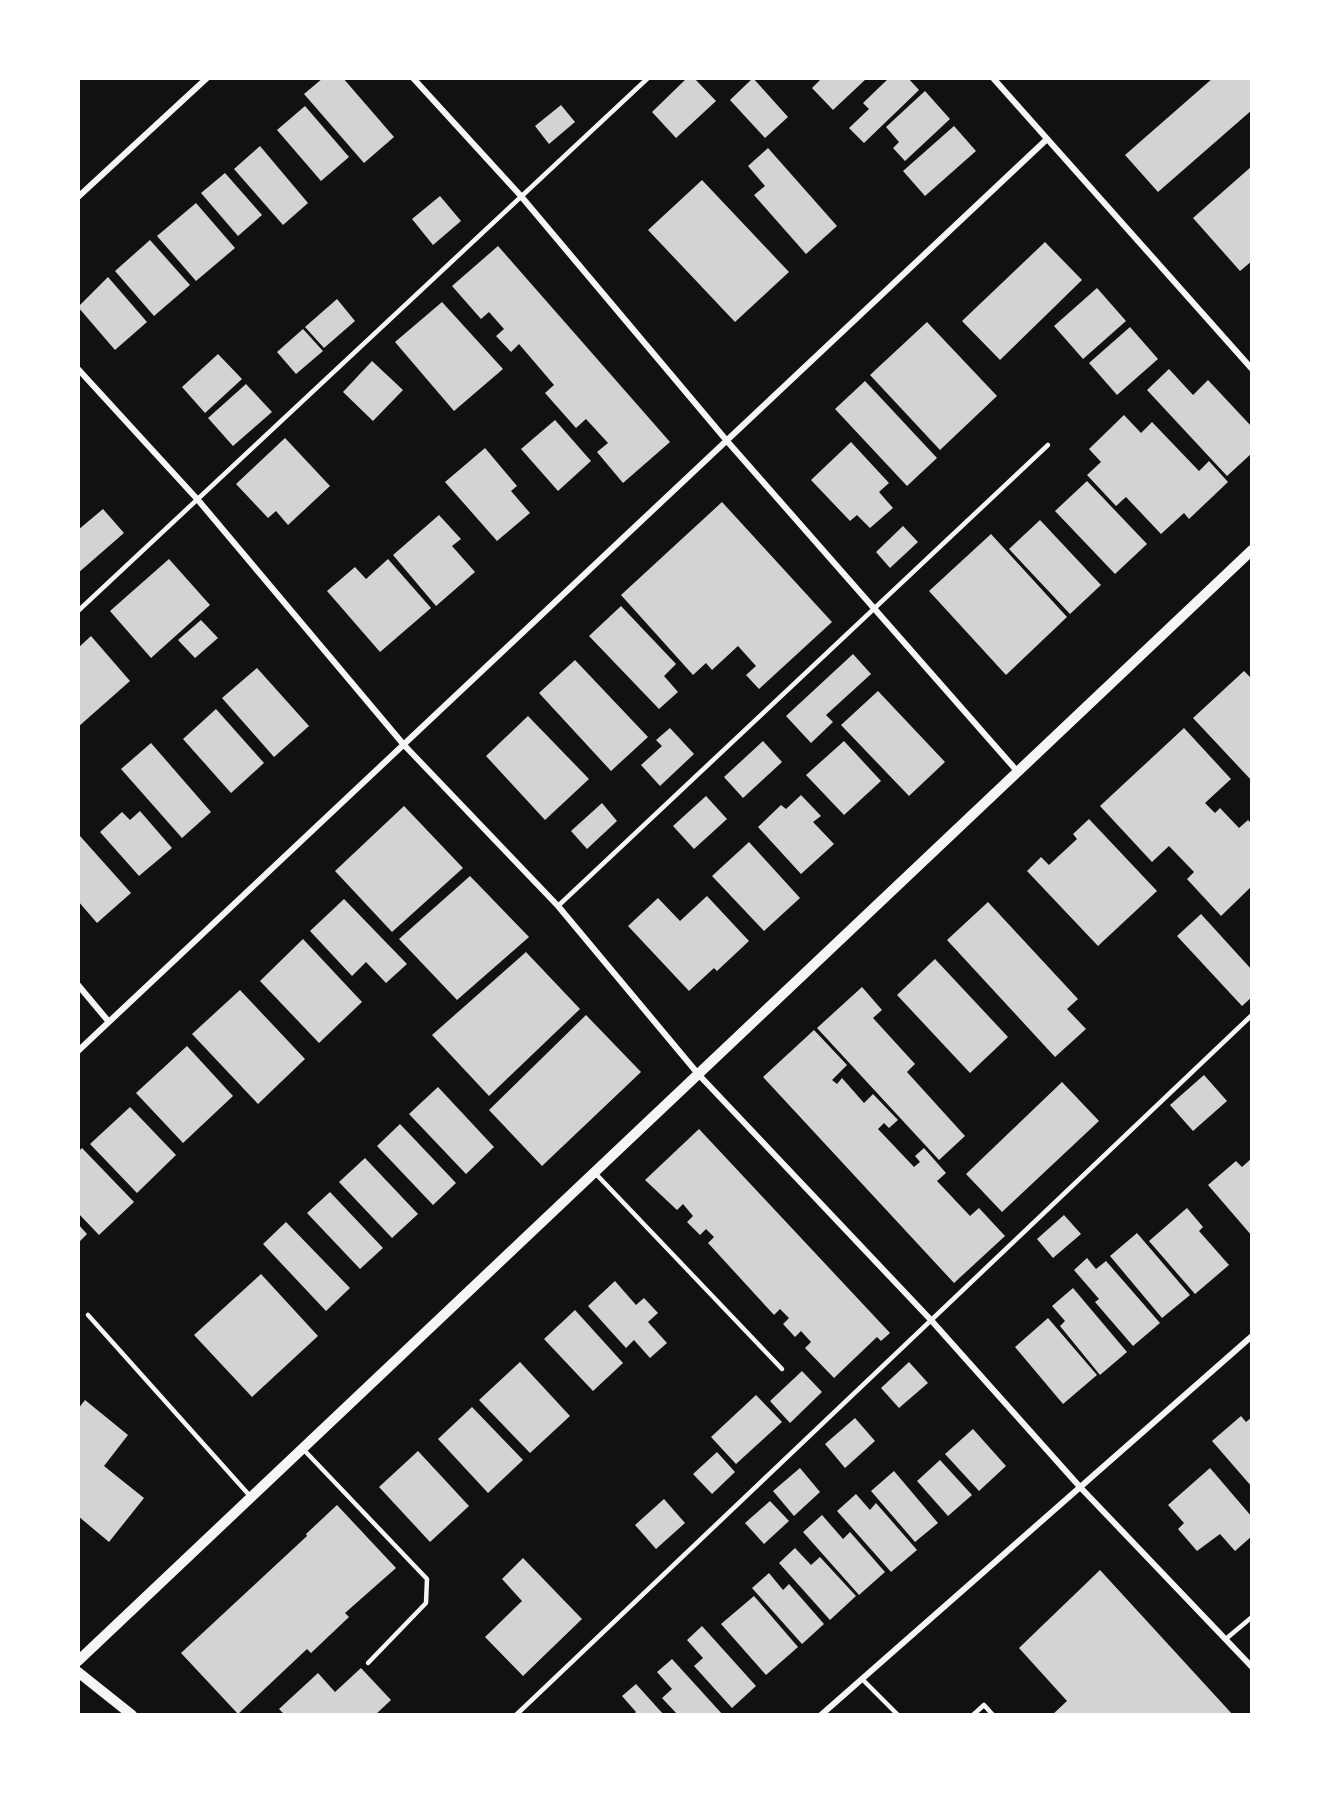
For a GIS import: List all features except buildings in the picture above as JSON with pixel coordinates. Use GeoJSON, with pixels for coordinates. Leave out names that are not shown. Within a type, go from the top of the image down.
{"type":"FeatureCollection","features":[{"type":"Feature","properties":{"kind":"street"},"geometry":{"type":"LineString","coordinates":[[78,197],[207,78]]}},
{"type":"Feature","properties":{"kind":"street"},"geometry":{"type":"LineString","coordinates":[[413,78],[520,195],[727,441],[1017,771]]}},
{"type":"Feature","properties":{"kind":"street"},"geometry":{"type":"LineString","coordinates":[[993,78],[1252,369]]}},
{"type":"Feature","properties":{"kind":"street"},"geometry":{"type":"LineString","coordinates":[[78,1051],[1047,140]]}},
{"type":"Feature","properties":{"kind":"street"},"geometry":{"type":"LineString","coordinates":[[78,369],[198,500],[404,745],[558,906],[699,1075],[930,1319],[1080,1487],[1227,1638],[1252,1667]]}},
{"type":"Feature","properties":{"kind":"street"},"geometry":{"type":"LineString","coordinates":[[78,1661],[596,1174],[1017,771],[1252,550]]}},
{"type":"Feature","properties":{"kind":"street"},"geometry":{"type":"LineString","coordinates":[[78,986],[109,1022]]}},
{"type":"Feature","properties":{"kind":"street"},"geometry":{"type":"LineString","coordinates":[[821,1715],[1252,1336]]}},
{"type":"Feature","properties":{"kind":"street"},"geometry":{"type":"LineString","coordinates":[[78,1672],[132,1715]]}},
{"type":"Feature","properties":{"kind":"lane"},"geometry":{"type":"LineString","coordinates":[[78,611],[520,195],[648,78]]}},
{"type":"Feature","properties":{"kind":"lane"},"geometry":{"type":"LineString","coordinates":[[558,906],[1048,445]]}},
{"type":"Feature","properties":{"kind":"lane"},"geometry":{"type":"LineString","coordinates":[[516,1715],[1252,1015]]}},
{"type":"Feature","properties":{"kind":"lane"},"geometry":{"type":"LineString","coordinates":[[596,1174],[782,1370]]}},
{"type":"Feature","properties":{"kind":"lane"},"geometry":{"type":"LineString","coordinates":[[88,1315],[252,1498]]}},
{"type":"Feature","properties":{"kind":"lane"},"geometry":{"type":"LineString","coordinates":[[303,1449],[427,1580],[426,1603],[368,1663]]}},
{"type":"Feature","properties":{"kind":"lane"},"geometry":{"type":"LineString","coordinates":[[1227,1638],[1252,1617]]}},
{"type":"Feature","properties":{"kind":"lane"},"geometry":{"type":"LineString","coordinates":[[862,1678],[898,1715]]}},
{"type":"Feature","properties":{"kind":"lane"},"geometry":{"type":"LineString","coordinates":[[973,1715],[984,1705],[993,1715]]}}]}
